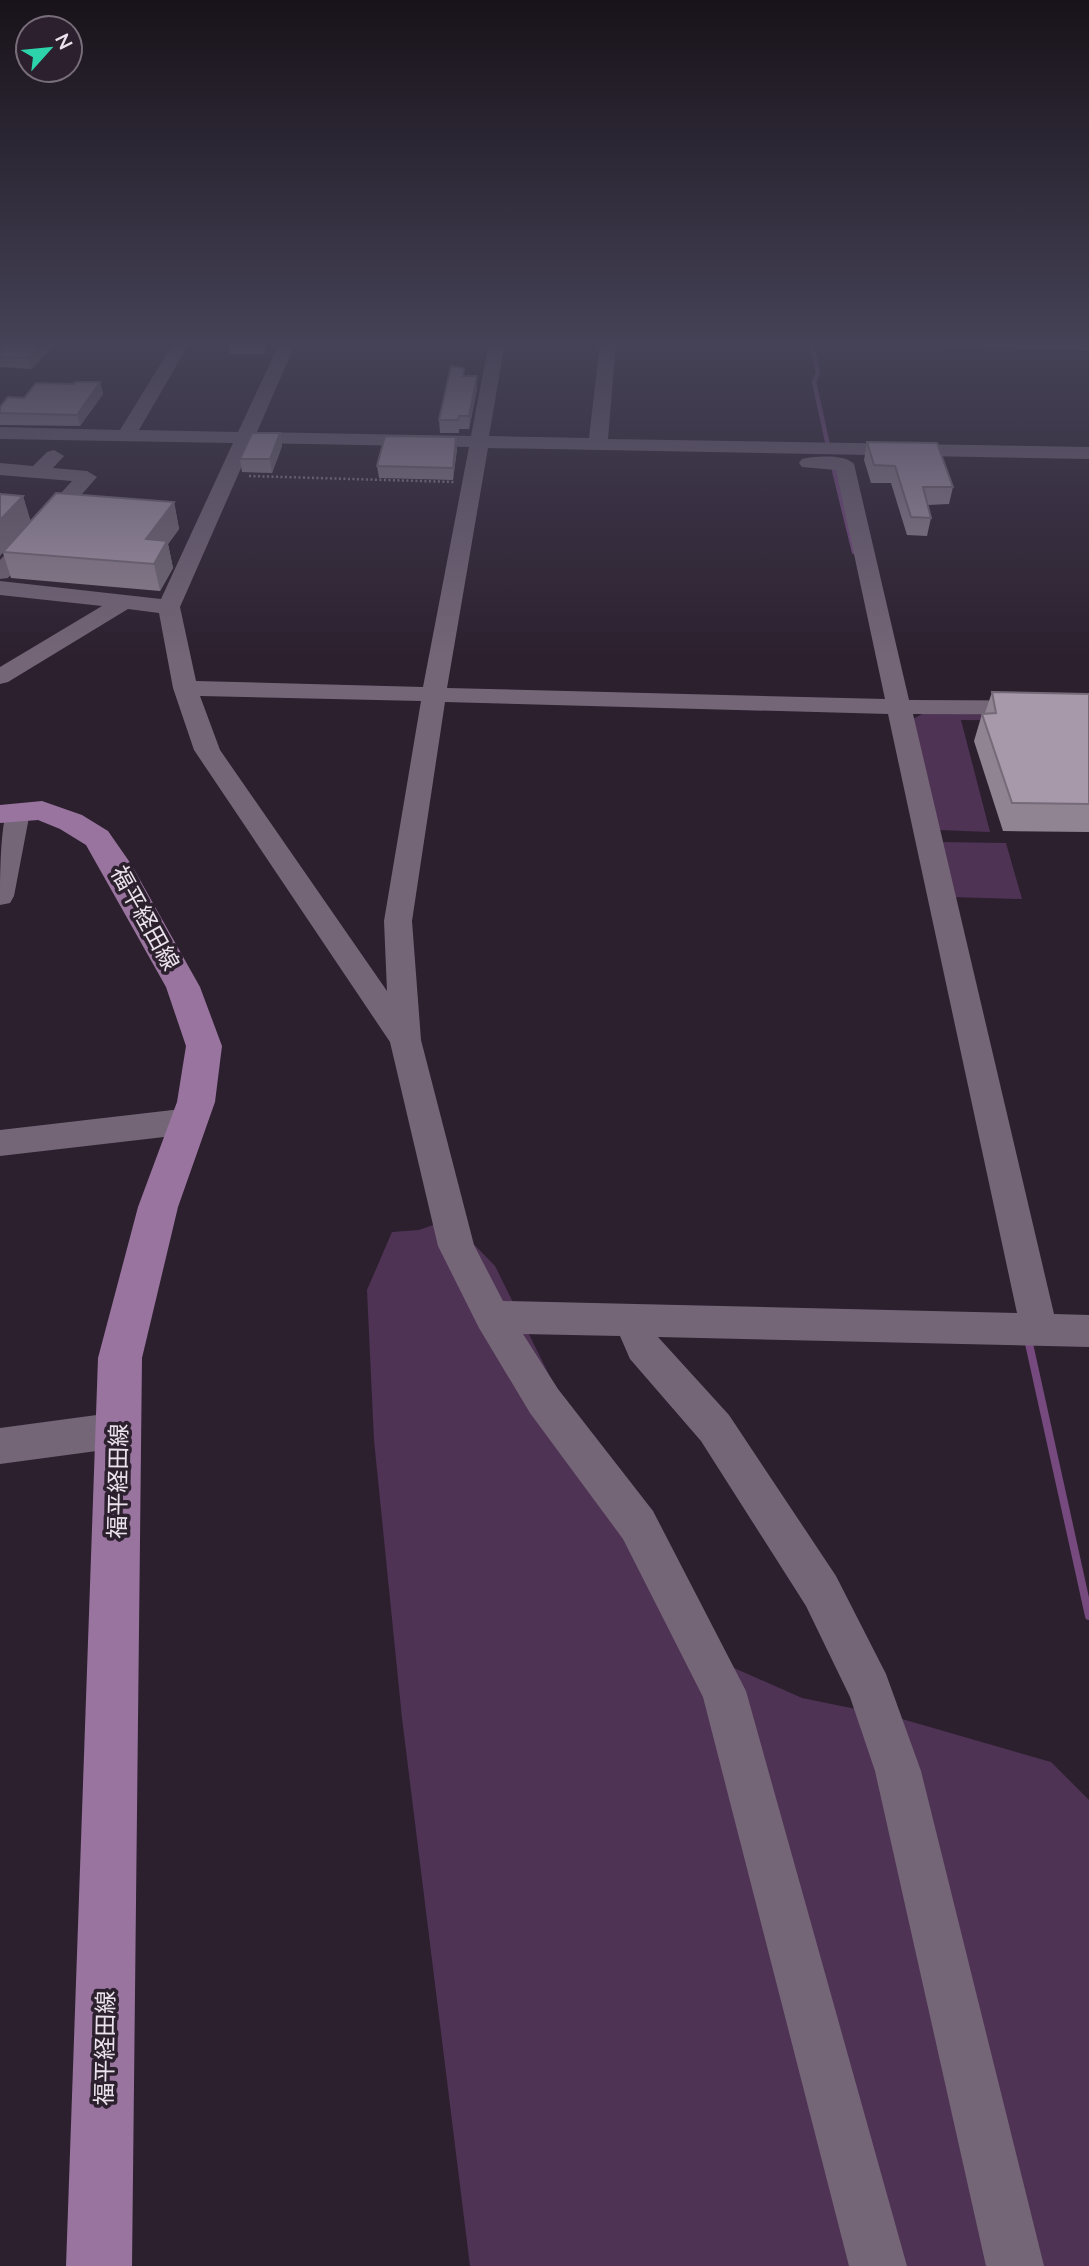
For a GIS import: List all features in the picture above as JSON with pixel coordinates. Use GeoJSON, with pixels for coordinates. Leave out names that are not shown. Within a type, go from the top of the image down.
{"type":"FeatureCollection","features":[{"type":"Feature","properties":{"kind":"main road","name":"福平経田線"},"geometry":{"type":"LineString","coordinates":[[8,813],[42,810],[71,822],[97,838],[121,875],[183,987],[204,1046],[190,1121],[158,1208],[121,1358],[99,2266]]}},
{"type":"Feature","properties":{"kind":"street"},"geometry":{"type":"LineString","coordinates":[[38,472],[62,448]]}},
{"type":"Feature","properties":{"kind":"street"},"geometry":{"type":"LineString","coordinates":[[239,448],[169,607],[186,688],[207,750],[405,1040]]}},
{"type":"Feature","properties":{"kind":"street"},"geometry":{"type":"LineString","coordinates":[[479,448],[434,695],[398,921],[405,1040],[456,1246],[492,1317],[544,1401],[638,1525],[724,1691],[878,2266]]}},
{"type":"Feature","properties":{"kind":"street"},"geometry":{"type":"LineString","coordinates":[[744,448],[749,456],[766,461],[844,464],[1039,1329]]}},
{"type":"Feature","properties":{"kind":"street"},"geometry":{"type":"LineString","coordinates":[[829,448],[1089,453]]}},
{"type":"Feature","properties":{"kind":"street"},"geometry":{"type":"LineString","coordinates":[[0,468],[87,477],[0,573]]}},
{"type":"Feature","properties":{"kind":"street"},"geometry":{"type":"LineString","coordinates":[[0,588],[169,607]]}},
{"type":"Feature","properties":{"kind":"street"},"geometry":{"type":"LineString","coordinates":[[0,677],[125,600]]}},
{"type":"Feature","properties":{"kind":"street"},"geometry":{"type":"LineString","coordinates":[[186,688],[899,707],[1089,708]]}},
{"type":"Feature","properties":{"kind":"street"},"geometry":{"type":"LineString","coordinates":[[0,896],[8,813]]}},
{"type":"Feature","properties":{"kind":"street"},"geometry":{"type":"LineString","coordinates":[[0,1143],[190,1121]]}},
{"type":"Feature","properties":{"kind":"street"},"geometry":{"type":"LineString","coordinates":[[492,1317],[1089,1331]]}},
{"type":"Feature","properties":{"kind":"street"},"geometry":{"type":"LineString","coordinates":[[633,1319],[643,1347],[715,1428],[821,1591],[870,1690],[898,1770],[1014,2266]]}},
{"type":"Feature","properties":{"kind":"street"},"geometry":{"type":"LineString","coordinates":[[0,1446],[119,1430]]}},
{"type":"Feature","properties":{"kind":"path"},"geometry":{"type":"LineString","coordinates":[[227,476],[472,482]]}},
{"type":"Feature","properties":{"kind":"shaded area"},"geometry":{"type":"Polygon","coordinates":[[[924,713],[1089,717],[1089,721],[961,720],[990,832],[939,830],[913,719],[924,713]]]}},
{"type":"Feature","properties":{"kind":"shaded area"},"geometry":{"type":"Polygon","coordinates":[[[939,842],[1006,843],[1022,899],[952,897],[939,842]]]}},
{"type":"Feature","properties":{"kind":"shaded area"},"geometry":{"type":"Polygon","coordinates":[[[433,1225],[458,1228],[495,1266],[591,1459],[679,1622],[734,1668],[802,1698],[895,1717],[1051,1762],[1089,1800],[1089,2266],[470,2266],[402,1718],[374,1440],[367,1290],[392,1232],[419,1230],[433,1225]]]}},
{"type":"Feature","properties":{"kind":"building"},"geometry":{"type":"Polygon","coordinates":[[[245,448],[274,448],[270,459],[240,459],[245,448]]]}},
{"type":"Feature","properties":{"kind":"building"},"geometry":{"type":"Polygon","coordinates":[[[382,448],[455,448],[453,468],[377,466],[382,448]]]}},
{"type":"Feature","properties":{"kind":"building"},"geometry":{"type":"Polygon","coordinates":[[[869,448],[939,448],[953,487],[923,487],[931,518],[911,517],[895,466],[874,465],[869,448]]]}},
{"type":"Feature","properties":{"kind":"building"},"geometry":{"type":"Polygon","coordinates":[[[56,493],[174,502],[146,539],[167,541],[154,564],[3,552],[56,493]]]}},
{"type":"Feature","properties":{"kind":"building"},"geometry":{"type":"Polygon","coordinates":[[[0,494],[23,496],[0,520],[0,494]]]}},
{"type":"Feature","properties":{"kind":"building"},"geometry":{"type":"Polygon","coordinates":[[[992,692],[1089,694],[1089,804],[1012,803],[982,714],[996,713],[992,692]]]}},
{"type":"Feature","properties":{"kind":"waterway"},"geometry":{"type":"LineString","coordinates":[[832,462],[854,552]]}},
{"type":"Feature","properties":{"kind":"waterway"},"geometry":{"type":"LineString","coordinates":[[1028,1339],[1089,1616]]}}]}
